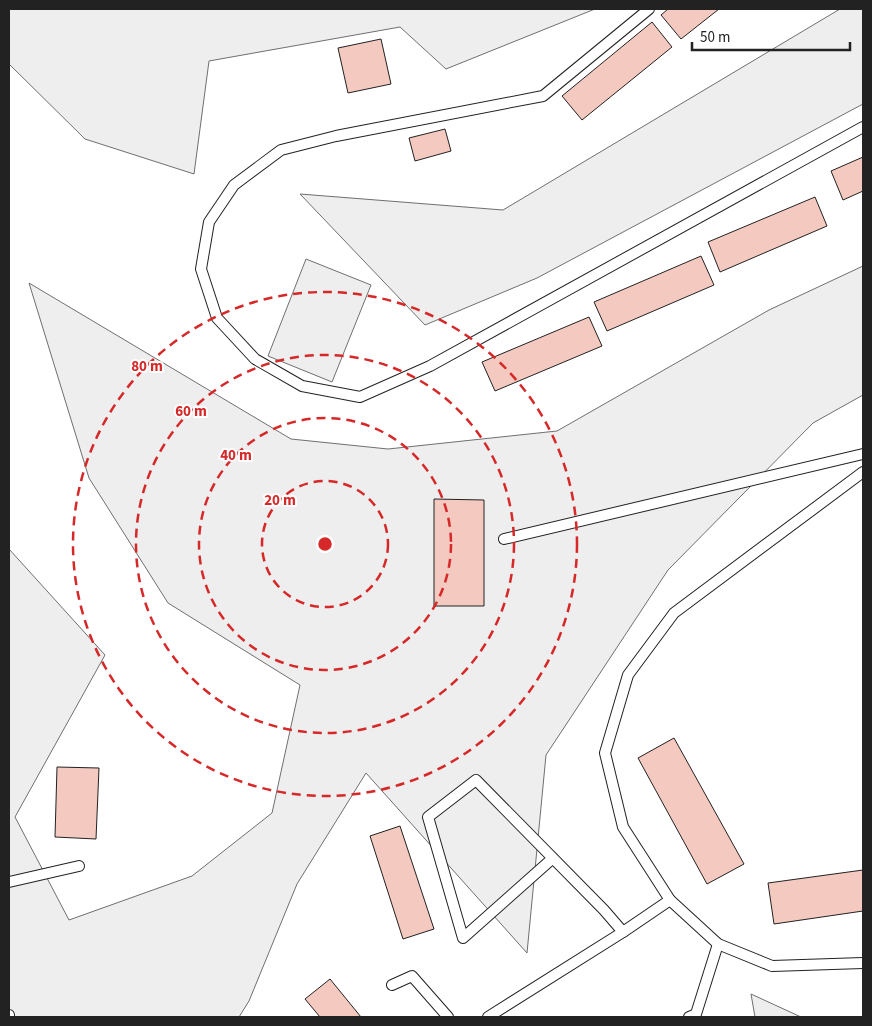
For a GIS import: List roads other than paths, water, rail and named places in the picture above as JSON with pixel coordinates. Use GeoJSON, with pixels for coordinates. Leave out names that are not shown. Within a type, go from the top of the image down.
{"type":"FeatureCollection","features":[{"type":"Feature","properties":{"kind":"lane"},"geometry":{"type":"LineString","coordinates":[[650,9],[543,96],[336,136],[281,150],[234,185],[209,222],[201,269],[216,318],[255,359],[302,386],[360,397],[430,366],[863,127]]}},
{"type":"Feature","properties":{"kind":"lane"},"geometry":{"type":"LineString","coordinates":[[504,539],[863,454]]}},
{"type":"Feature","properties":{"kind":"lane"},"geometry":{"type":"LineString","coordinates":[[863,472],[674,613],[628,675],[605,753],[623,827],[670,900],[718,944],[772,966],[863,964]]}},
{"type":"Feature","properties":{"kind":"lane"},"geometry":{"type":"LineString","coordinates":[[553,858],[463,938],[428,817],[476,780],[553,858],[604,910],[623,932]]}},
{"type":"Feature","properties":{"kind":"lane"},"geometry":{"type":"LineString","coordinates":[[9,882],[79,866]]}},
{"type":"Feature","properties":{"kind":"lane"},"geometry":{"type":"LineString","coordinates":[[488,1017],[623,932],[670,900]]}},
{"type":"Feature","properties":{"kind":"lane"},"geometry":{"type":"LineString","coordinates":[[694,1016],[718,944]]}},
{"type":"Feature","properties":{"kind":"lane"},"geometry":{"type":"LineString","coordinates":[[392,985],[412,976],[448,1017]]}}]}
